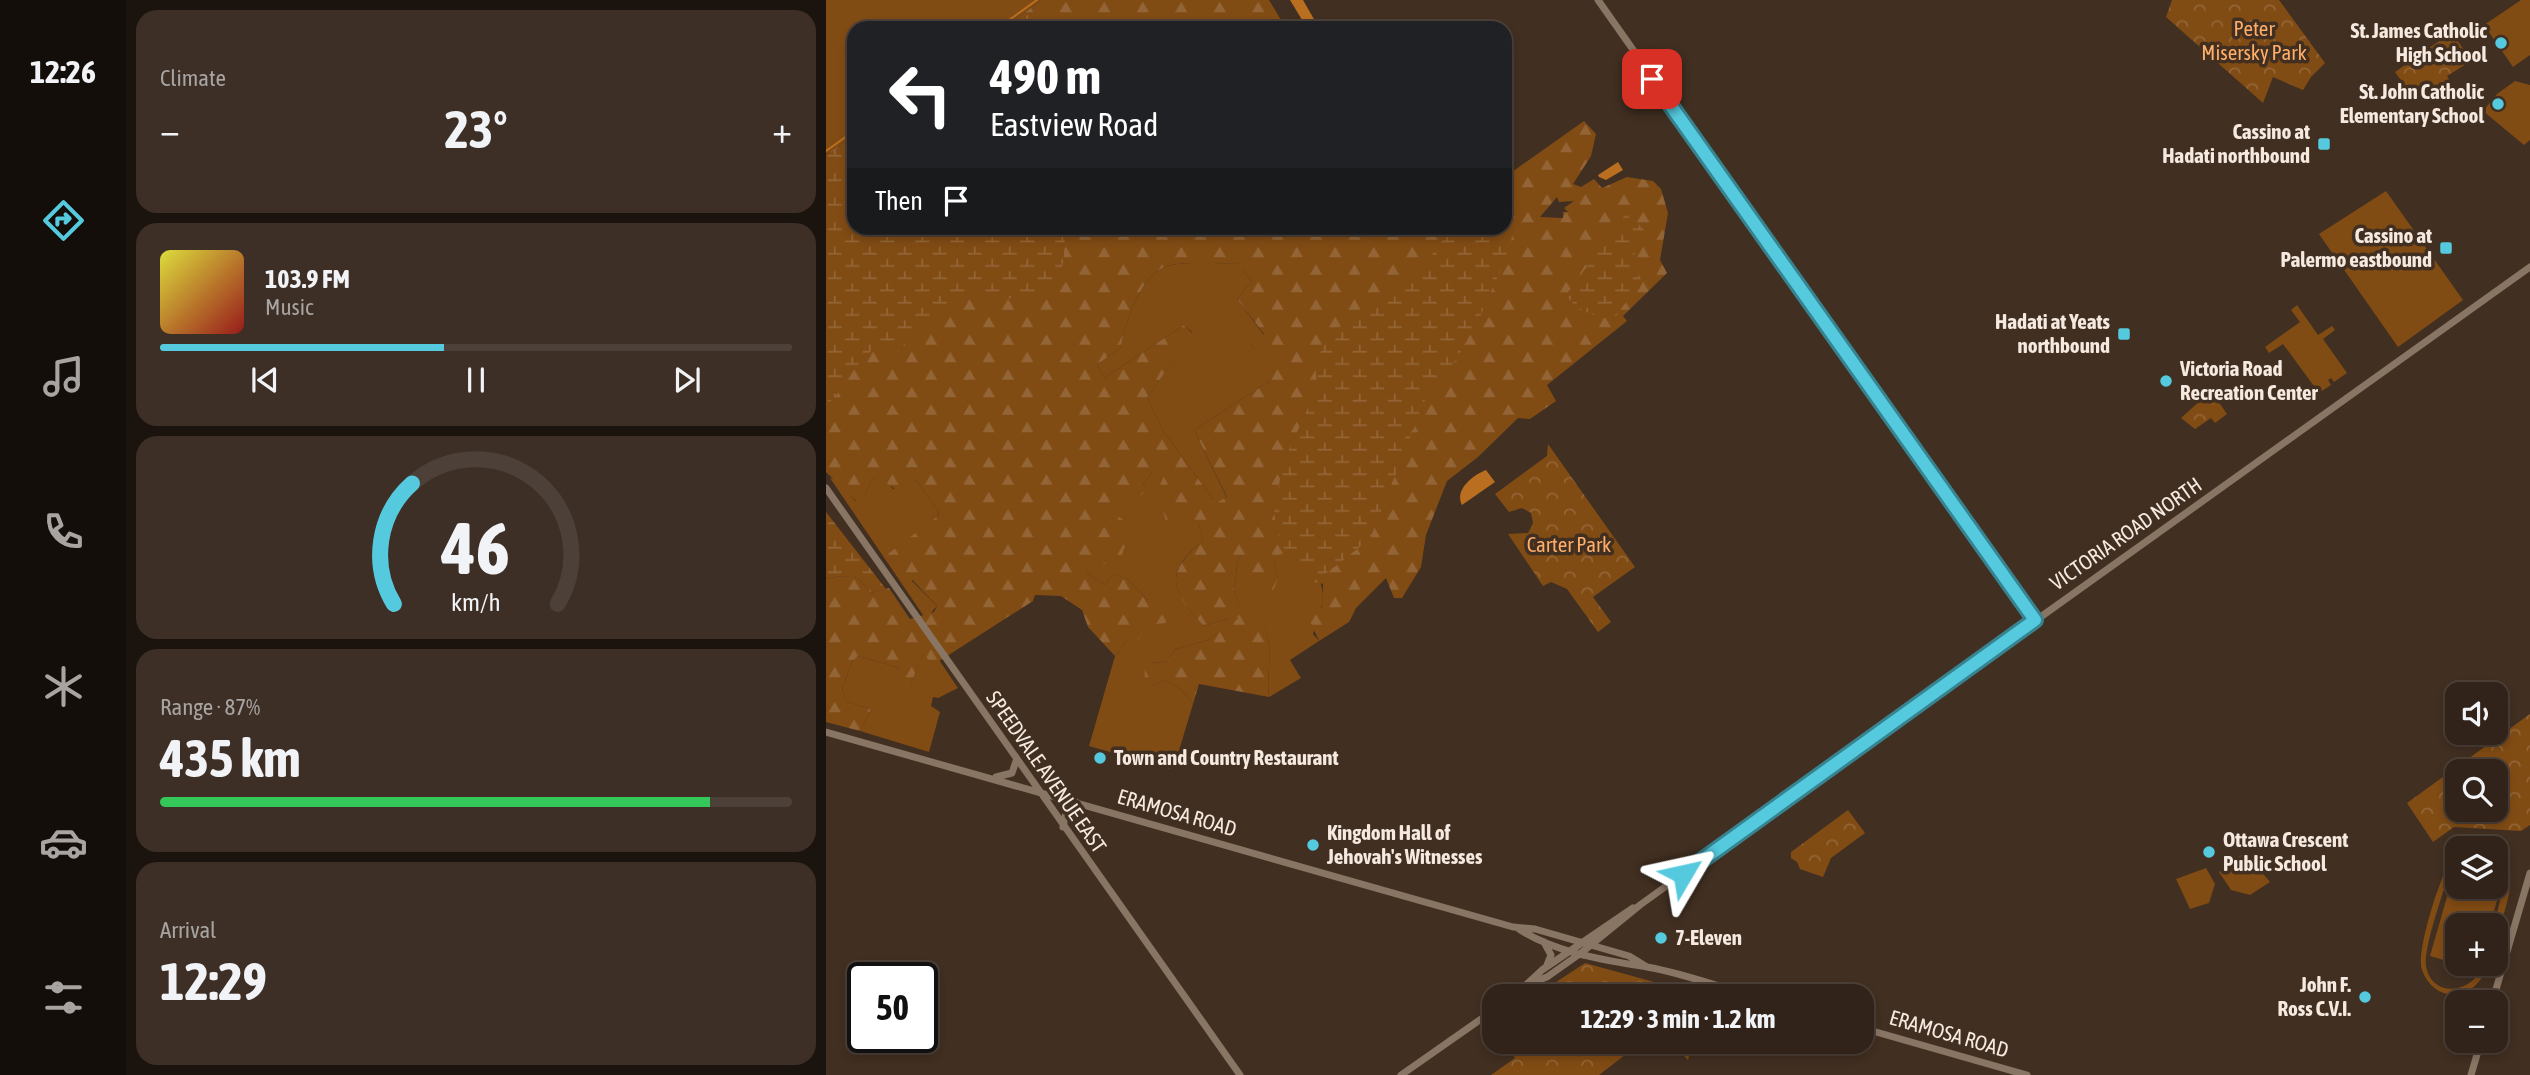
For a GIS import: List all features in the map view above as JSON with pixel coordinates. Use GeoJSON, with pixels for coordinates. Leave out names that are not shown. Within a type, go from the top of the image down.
{"type":"FeatureCollection","features":[{"type":"Feature","properties":{"kind":"main road"},"geometry":{"type":"LineString","coordinates":[[1598,0],[2035,620]]}},
{"type":"Feature","properties":{"kind":"main road","name":"VICTORIA ROAD NORTH"},"geometry":{"type":"LineString","coordinates":[[1531,983],[1547,977],[1581,953],[1640,905],[2530,267]]}},
{"type":"Feature","properties":{"kind":"main road","name":"SPEEDVALE AVENUE EAST"},"geometry":{"type":"LineString","coordinates":[[826,488],[1037,791],[1240,1075]]}},
{"type":"Feature","properties":{"kind":"main road","name":"ERAMOSA ROAD"},"geometry":{"type":"LineString","coordinates":[[826,732],[1518,929],[1543,941],[1581,953],[1625,965],[1647,967]]}},
{"type":"Feature","properties":{"kind":"main road"},"geometry":{"type":"LineString","coordinates":[[988,777],[1008,776],[1015,768],[1016,760]]}},
{"type":"Feature","properties":{"kind":"main road"},"geometry":{"type":"LineString","coordinates":[[1063,827],[1067,808],[1076,802]]}},
{"type":"Feature","properties":{"kind":"main road"},"geometry":{"type":"LineString","coordinates":[[2496,990],[2530,873]]}},
{"type":"Feature","properties":{"kind":"main road","name":"VICTORIA ROAD NORTH"},"geometry":{"type":"LineString","coordinates":[[1531,983],[1546,967],[1570,949],[1621,914],[1640,905]]}},
{"type":"Feature","properties":{"kind":"main road","name":"ERAMOSA ROAD"},"geometry":{"type":"LineString","coordinates":[[1518,929],[1535,929],[1591,945],[1618,953],[1647,967],[1708,984]]}},
{"type":"Feature","properties":{"kind":"main road"},"geometry":{"type":"LineString","coordinates":[[1612,929],[1609,942],[1618,953]]}},
{"type":"Feature","properties":{"kind":"main road"},"geometry":{"type":"LineString","coordinates":[[1543,941],[1551,955],[1546,967]]}},
{"type":"Feature","properties":{"kind":"main road"},"geometry":{"type":"LineString","coordinates":[[1401,1075],[1482,1018]]}},
{"type":"Feature","properties":{"kind":"main road","name":"ERAMOSA ROAD"},"geometry":{"type":"LineString","coordinates":[[1874,1031],[2027,1075]]}},
{"type":"Feature","properties":{"kind":"main road"},"geometry":{"type":"LineString","coordinates":[[2471,1075],[2477,1053]]}},
{"type":"Feature","properties":{"kind":"green space"},"geometry":{"type":"Polygon","coordinates":[[[826,0],[1042,0],[1013,21],[847,21],[847,140],[826,155],[826,0]]]}},
{"type":"Feature","properties":{"kind":"green space"},"geometry":{"type":"Polygon","coordinates":[[[1042,0],[1269,0],[1282,21],[1013,21],[1042,0]]]}},
{"type":"Feature","properties":{"kind":"green space","name":"Peter Misersky Park"},"geometry":{"type":"Polygon","coordinates":[[[2172,0],[2279,0],[2325,63],[2303,90],[2273,77],[2263,103],[2166,17],[2172,0]]]}},
{"type":"Feature","properties":{"kind":"green space"},"geometry":{"type":"Polygon","coordinates":[[[2521,0],[2530,0],[2530,55],[2513,67],[2484,25],[2521,0]]]}},
{"type":"Feature","properties":{"kind":"green space"},"geometry":{"type":"Polygon","coordinates":[[[1037,12],[1045,21],[1013,21],[1037,12]]]}},
{"type":"Feature","properties":{"kind":"green space"},"geometry":{"type":"Polygon","coordinates":[[[2452,32],[2471,61],[2447,76],[2451,83],[2430,97],[2422,92],[2411,94],[2395,72],[2452,32]]]}},
{"type":"Feature","properties":{"kind":"green space"},"geometry":{"type":"Polygon","coordinates":[[[2515,81],[2530,85],[2530,140],[2524,145],[2483,111],[2497,94],[2515,81]]]}},
{"type":"Feature","properties":{"kind":"green space"},"geometry":{"type":"Polygon","coordinates":[[[1584,121],[1596,134],[1591,156],[1573,184],[1581,187],[1594,179],[1602,188],[1627,177],[1653,181],[1661,189],[1668,213],[1660,260],[1667,273],[1623,316],[1627,321],[1547,385],[1556,401],[1530,419],[1518,418],[1478,457],[1447,481],[1426,535],[1421,567],[1402,598],[1394,598],[1386,578],[1356,608],[1349,622],[1319,641],[1309,619],[1322,608],[1323,584],[1306,580],[1310,562],[1287,560],[1282,553],[1274,562],[1278,578],[1273,591],[1259,590],[1243,555],[1238,558],[1234,591],[1239,606],[1262,624],[1267,634],[1269,697],[1199,684],[1193,704],[1181,690],[1165,680],[1150,685],[1145,679],[1144,667],[1148,662],[1164,663],[1176,649],[1208,640],[1239,618],[1229,618],[1204,626],[1184,603],[1176,583],[1177,573],[1190,552],[1203,540],[1198,522],[1186,525],[1166,521],[1157,492],[1166,471],[1153,471],[1143,484],[1147,489],[1129,508],[1112,512],[1132,526],[1119,563],[1090,564],[1086,573],[1105,585],[1113,574],[1127,579],[1148,600],[1163,598],[1169,606],[1166,623],[1145,625],[1138,641],[1129,638],[1115,656],[1088,627],[1082,610],[1061,596],[1035,595],[1033,601],[933,665],[923,653],[911,684],[896,679],[900,668],[858,656],[852,662],[842,689],[847,702],[871,709],[860,731],[826,722],[826,579],[841,576],[858,578],[871,593],[889,588],[910,619],[934,612],[937,606],[888,554],[938,516],[939,512],[916,480],[897,490],[876,477],[870,482],[863,502],[858,503],[826,472],[826,155],[847,140],[847,235],[1512,235],[1512,172],[1584,121]],[[1557,197],[1540,217],[1563,218],[1563,212],[1568,212],[1564,208],[1574,201],[1559,202],[1557,197]],[[1237,263],[1182,264],[1167,266],[1157,271],[1135,301],[1121,347],[1097,365],[1104,378],[1184,325],[1192,333],[1147,398],[1164,432],[1216,503],[1227,497],[1194,430],[1270,381],[1276,370],[1251,345],[1264,334],[1237,299],[1252,281],[1237,263]]]}},
{"type":"Feature","properties":{"kind":"green space"},"geometry":{"type":"Polygon","coordinates":[[[847,141],[847,235],[1065,235],[1063,264],[1059,277],[1044,293],[1032,297],[1016,299],[971,294],[955,299],[894,355],[880,346],[872,350],[826,405],[826,156],[847,141]]]}},
{"type":"Feature","properties":{"kind":"green space"},"geometry":{"type":"Polygon","coordinates":[[[2386,191],[2463,300],[2398,347],[2319,234],[2386,191]]]}},
{"type":"Feature","properties":{"kind":"green space"},"geometry":{"type":"Polygon","coordinates":[[[1627,212],[1644,230],[1633,257],[1641,280],[1615,318],[1594,315],[1575,305],[1566,295],[1627,212]]]}},
{"type":"Feature","properties":{"kind":"green space"},"geometry":{"type":"Polygon","coordinates":[[[1512,214],[1515,215],[1512,235],[1512,214]]]}},
{"type":"Feature","properties":{"kind":"green space"},"geometry":{"type":"Polygon","coordinates":[[[1447,235],[1512,235],[1510,248],[1480,317],[1456,360],[1429,390],[1370,539],[1324,575],[1308,575],[1297,570],[1289,560],[1277,532],[1274,512],[1283,463],[1317,388],[1315,362],[1332,333],[1368,304],[1394,297],[1404,291],[1447,235]]]}},
{"type":"Feature","properties":{"kind":"green space"},"geometry":{"type":"Polygon","coordinates":[[[1237,263],[1252,281],[1237,299],[1264,335],[1251,345],[1277,370],[1270,381],[1194,430],[1227,498],[1216,503],[1164,432],[1147,398],[1192,332],[1184,325],[1104,378],[1097,365],[1121,347],[1135,301],[1157,271],[1167,266],[1182,264],[1237,263]]]}},
{"type":"Feature","properties":{"kind":"green space"},"geometry":{"type":"Polygon","coordinates":[[[2297,305],[2318,335],[2332,326],[2335,330],[2323,339],[2347,373],[2334,382],[2331,378],[2328,380],[2331,385],[2319,393],[2283,344],[2269,353],[2265,347],[2300,322],[2291,310],[2297,305]]]}},
{"type":"Feature","properties":{"kind":"green space"},"geometry":{"type":"Polygon","coordinates":[[[2211,391],[2227,414],[2215,423],[2211,418],[2195,429],[2181,418],[2211,391]]]}},
{"type":"Feature","properties":{"kind":"green space","name":"Carter Park"},"geometry":{"type":"Polygon","coordinates":[[[1548,444],[1635,567],[1593,597],[1611,622],[1598,632],[1567,589],[1551,582],[1543,586],[1508,534],[1528,533],[1533,523],[1531,513],[1522,508],[1509,512],[1495,494],[1547,456],[1548,444]]]}},
{"type":"Feature","properties":{"kind":"green space"},"geometry":{"type":"Polygon","coordinates":[[[1167,470],[1198,522],[1203,540],[1190,552],[1177,573],[1176,583],[1184,603],[1204,626],[1229,618],[1240,618],[1208,640],[1176,649],[1164,663],[1148,662],[1153,686],[1165,680],[1181,690],[1193,704],[1178,754],[1170,769],[1089,746],[1115,656],[1129,638],[1148,600],[1127,579],[1113,574],[1105,585],[1086,573],[1111,512],[1146,488],[1143,484],[1153,471],[1167,470]]]}},
{"type":"Feature","properties":{"kind":"green space"},"geometry":{"type":"Polygon","coordinates":[[[876,477],[885,480],[893,489],[916,480],[939,512],[912,581],[937,606],[929,615],[923,615],[830,478],[838,480],[855,501],[865,496],[870,482],[876,477]]]}},
{"type":"Feature","properties":{"kind":"green space"},"geometry":{"type":"Polygon","coordinates":[[[826,512],[886,589],[871,593],[858,578],[841,576],[826,579],[826,512]]]}},
{"type":"Feature","properties":{"kind":"green space"},"geometry":{"type":"Polygon","coordinates":[[[1282,552],[1310,561],[1320,581],[1323,597],[1313,634],[1319,641],[1290,660],[1301,678],[1269,697],[1267,634],[1253,615],[1239,607],[1234,591],[1238,558],[1243,555],[1278,578],[1274,562],[1282,552]]]}},
{"type":"Feature","properties":{"kind":"green space"},"geometry":{"type":"Polygon","coordinates":[[[923,652],[933,664],[939,660],[958,688],[938,698],[933,697],[931,706],[940,712],[929,752],[860,731],[871,709],[847,702],[842,689],[852,662],[858,656],[900,668],[911,684],[923,652]]]}},
{"type":"Feature","properties":{"kind":"green space"},"geometry":{"type":"Polygon","coordinates":[[[2530,714],[2530,825],[2521,831],[2454,827],[2433,842],[2407,803],[2445,776],[2445,822],[2508,822],[2508,759],[2468,759],[2487,745],[2508,745],[2508,730],[2530,714]]]}},
{"type":"Feature","properties":{"kind":"green space"},"geometry":{"type":"Polygon","coordinates":[[[1848,810],[1865,833],[1831,858],[1823,877],[1800,869],[1797,862],[1791,858],[1791,852],[1848,810]]]}},
{"type":"Feature","properties":{"kind":"green space"},"geometry":{"type":"Polygon","coordinates":[[[2245,852],[2270,882],[2250,895],[2231,890],[2219,872],[2245,852]]]}},
{"type":"Feature","properties":{"kind":"green space"},"geometry":{"type":"Polygon","coordinates":[[[2508,866],[2510,881],[2508,898],[2508,866]]]}},
{"type":"Feature","properties":{"kind":"green space"},"geometry":{"type":"Polygon","coordinates":[[[2206,868],[2215,884],[2209,903],[2190,909],[2176,879],[2206,868]]]}},
{"type":"Feature","properties":{"kind":"green space"},"geometry":{"type":"Polygon","coordinates":[[[2445,873],[2445,888],[2431,933],[2426,966],[2436,984],[2445,988],[2454,989],[2472,981],[2476,976],[2483,976],[2468,990],[2445,990],[2445,994],[2428,982],[2422,970],[2423,946],[2445,873]]]}},
{"type":"Feature","properties":{"kind":"green space"},"geometry":{"type":"Polygon","coordinates":[[[2446,899],[2497,899],[2494,913],[2445,913],[2445,960],[2430,956],[2446,899]]]}},
{"type":"Feature","properties":{"kind":"green space"},"geometry":{"type":"Polygon","coordinates":[[[2500,899],[2508,899],[2504,913],[2497,913],[2500,899]]]}},
{"type":"Feature","properties":{"kind":"green space"},"geometry":{"type":"Polygon","coordinates":[[[1585,963],[1661,984],[1553,984],[1585,963]]]}},
{"type":"Feature","properties":{"kind":"green space"},"geometry":{"type":"Polygon","coordinates":[[[1512,1054],[1626,1054],[1599,1075],[1491,1075],[1515,1058],[1512,1054]]]}},
{"type":"Feature","properties":{"kind":"shaded area"},"geometry":{"type":"Polygon","coordinates":[[[1290,0],[1303,0],[1315,21],[1303,21],[1290,0]]]}},
{"type":"Feature","properties":{"kind":"shaded area"},"geometry":{"type":"Polygon","coordinates":[[[1618,162],[1623,170],[1606,180],[1599,177],[1598,175],[1618,162]]]}},
{"type":"Feature","properties":{"kind":"shaded area"},"geometry":{"type":"Polygon","coordinates":[[[1486,470],[1495,482],[1462,505],[1460,499],[1466,484],[1486,470]]]}},
{"type":"Feature","properties":{"kind":"waterway"},"geometry":{"type":"LineString","coordinates":[[1008,21],[1037,0]]}},
{"type":"Feature","properties":{"kind":"waterway"},"geometry":{"type":"LineString","coordinates":[[826,151],[847,136]]}},
{"type":"Feature","properties":{"kind":"place","name":"St. James Catholic High School"},"geometry":{"type":"Point","coordinates":[2501,43]}},
{"type":"Feature","properties":{"kind":"place","name":"St. John Catholic Elementary School"},"geometry":{"type":"Point","coordinates":[2498,104]}},
{"type":"Feature","properties":{"kind":"place","name":"Cassino at Hadati northbound"},"geometry":{"type":"Point","coordinates":[2324,144]}},
{"type":"Feature","properties":{"kind":"place","name":"Cassino at Palermo eastbound"},"geometry":{"type":"Point","coordinates":[2446,248]}},
{"type":"Feature","properties":{"kind":"place","name":"Hadati at Yeats northbound"},"geometry":{"type":"Point","coordinates":[2124,334]}},
{"type":"Feature","properties":{"kind":"place","name":"Victoria Road Recreation Center"},"geometry":{"type":"Point","coordinates":[2166,381]}},
{"type":"Feature","properties":{"kind":"place","name":"Town and Country Restaurant"},"geometry":{"type":"Point","coordinates":[1100,758]}},
{"type":"Feature","properties":{"kind":"place","name":"Kingdom Hall of Jehovah's Witnesses"},"geometry":{"type":"Point","coordinates":[1313,845]}},
{"type":"Feature","properties":{"kind":"place","name":"Ottawa Crescent Public School"},"geometry":{"type":"Point","coordinates":[2209,852]}},
{"type":"Feature","properties":{"kind":"place","name":"7-Eleven"},"geometry":{"type":"Point","coordinates":[1661,938]}},
{"type":"Feature","properties":{"kind":"place","name":"John F. Ross C.V.I."},"geometry":{"type":"Point","coordinates":[2365,997]}},
{"type":"Feature","properties":{"kind":"route"},"geometry":{"type":"LineString","coordinates":[[1652,79],[2035,620],[1683,874]]}}]}
